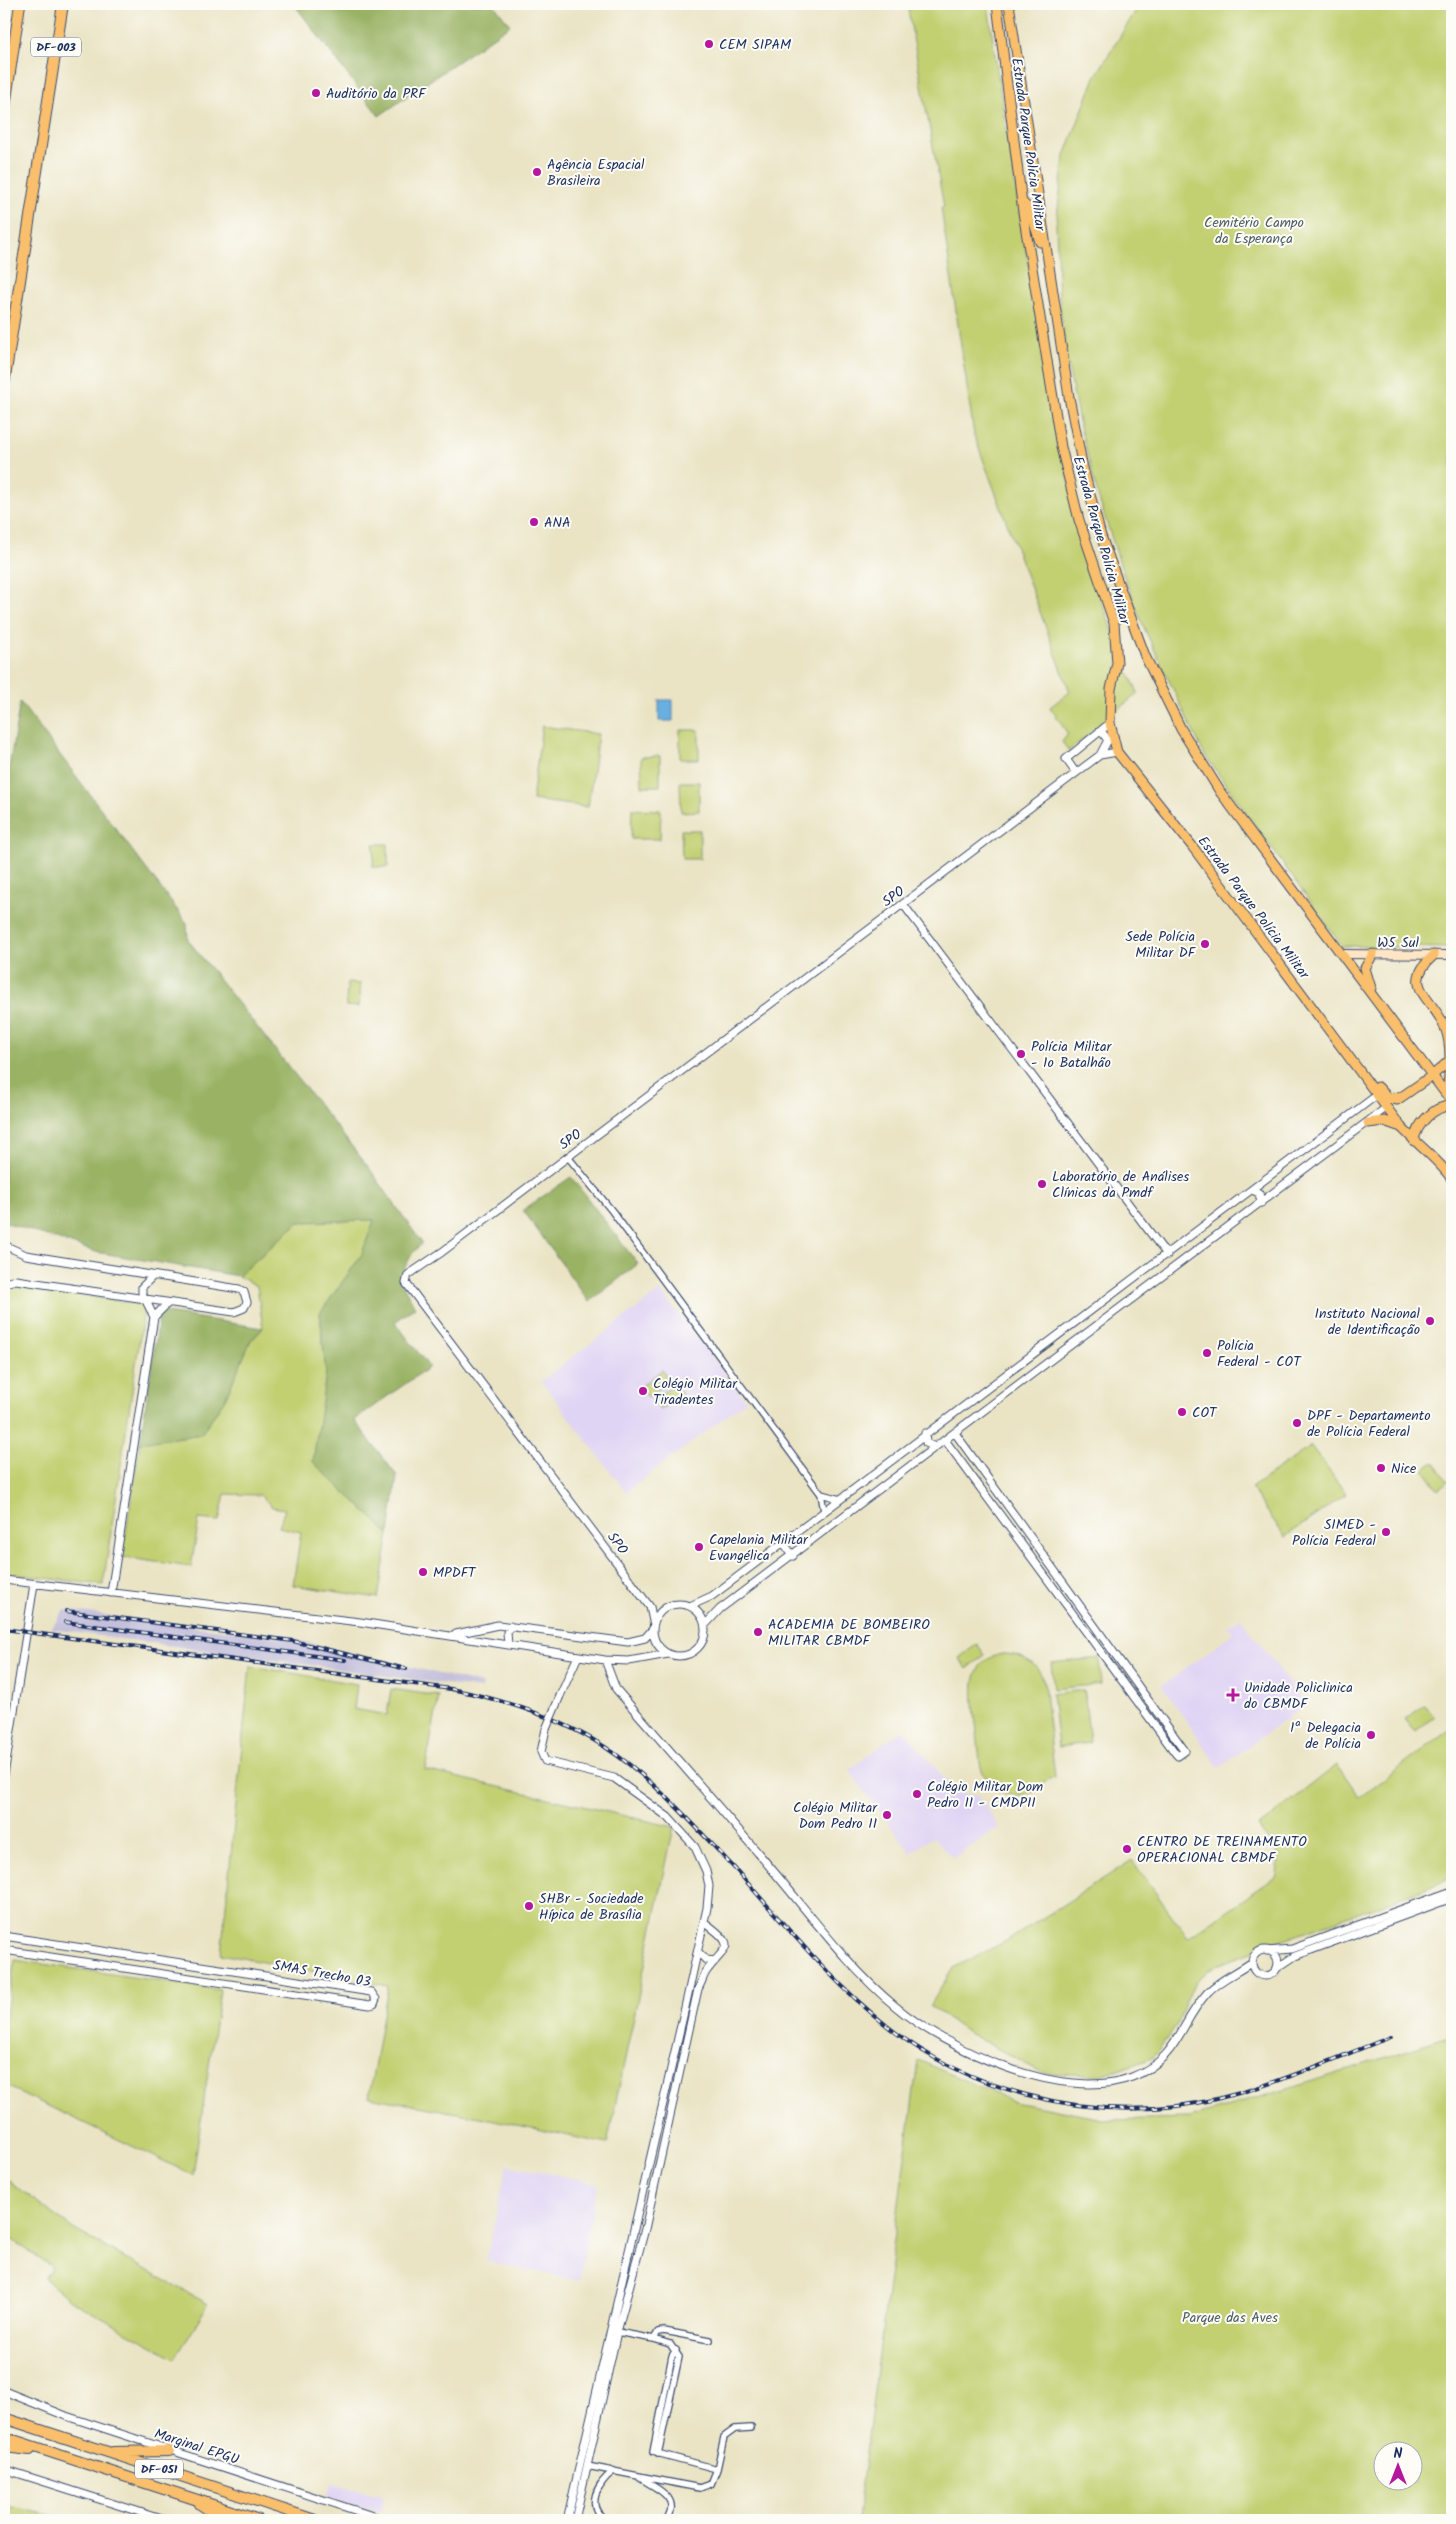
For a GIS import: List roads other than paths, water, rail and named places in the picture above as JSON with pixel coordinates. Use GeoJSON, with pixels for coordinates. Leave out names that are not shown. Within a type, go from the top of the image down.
{"type":"FeatureCollection","features":[{"type":"Feature","properties":{"kind":"highway","name":"DF-003"},"geometry":{"type":"LineString","coordinates":[[4,113],[20,4]]}},
{"type":"Feature","properties":{"kind":"highway","name":"DF-003"},"geometry":{"type":"LineString","coordinates":[[4,384],[62,4]]}},
{"type":"Feature","properties":{"kind":"highway","name":"DF-051"},"geometry":{"type":"LineString","coordinates":[[4,2418],[314,2520]]}},
{"type":"Feature","properties":{"kind":"highway","name":"DF-051"},"geometry":{"type":"LineString","coordinates":[[4,2437],[259,2520]]}},
{"type":"Feature","properties":{"kind":"highway"},"geometry":{"type":"LineString","coordinates":[[4,2447],[53,2452]]}},
{"type":"Feature","properties":{"kind":"highway"},"geometry":{"type":"LineString","coordinates":[[106,2452],[169,2451]]}},
{"type":"Feature","properties":{"kind":"highway"},"geometry":{"type":"LineString","coordinates":[[191,2498],[224,2520]]}},
{"type":"Feature","properties":{"kind":"main road"},"geometry":{"type":"LineString","coordinates":[[993,4],[1002,42]]}},
{"type":"Feature","properties":{"kind":"main road","name":"Estrada Parque Polícia Militar"},"geometry":{"type":"LineString","coordinates":[[997,4],[1023,203],[1061,447],[1079,520],[1114,623],[1117,663],[1111,689],[1110,723],[1117,752],[1192,846],[1401,1127],[1414,1141],[1442,1164],[1452,1179]]}},
{"type":"Feature","properties":{"kind":"main road","name":"Estrada Parque Polícia Militar"},"geometry":{"type":"LineString","coordinates":[[1009,4],[1068,397],[1083,468],[1101,536],[1148,663],[1181,729],[1221,793],[1451,1101]]}},
{"type":"Feature","properties":{"kind":"main road"},"geometry":{"type":"LineString","coordinates":[[1023,203],[1030,210],[1034,218],[1051,280]]}},
{"type":"Feature","properties":{"kind":"main road"},"geometry":{"type":"LineString","coordinates":[[1061,447],[1072,471],[1078,473],[1083,468]]}},
{"type":"Feature","properties":{"kind":"main road"},"geometry":{"type":"LineString","coordinates":[[1079,520],[1082,513],[1088,512],[1101,536]]}},
{"type":"Feature","properties":{"kind":"main road","name":"W5 Sul"},"geometry":{"type":"LineString","coordinates":[[1343,954],[1452,955]]}},
{"type":"Feature","properties":{"kind":"main road"},"geometry":{"type":"LineString","coordinates":[[1372,993],[1366,968],[1373,954]]}},
{"type":"Feature","properties":{"kind":"main road"},"geometry":{"type":"LineString","coordinates":[[1414,1141],[1417,1129],[1426,1119],[1451,1101],[1450,1060],[1446,1030],[1439,1014],[1420,988],[1418,980],[1422,965],[1434,955]]}},
{"type":"Feature","properties":{"kind":"main road"},"geometry":{"type":"LineString","coordinates":[[1314,1011],[1323,1016],[1386,1096],[1391,1100],[1402,1096]]}},
{"type":"Feature","properties":{"kind":"main road"},"geometry":{"type":"LineString","coordinates":[[1387,1108],[1433,1075],[1450,1060]]}},
{"type":"Feature","properties":{"kind":"main road"},"geometry":{"type":"LineString","coordinates":[[1368,1122],[1384,1122],[1401,1127]]}},
{"type":"Feature","properties":{"kind":"street"},"geometry":{"type":"LineString","coordinates":[[1076,772],[1066,759],[1110,723]]}},
{"type":"Feature","properties":{"kind":"street"},"geometry":{"type":"LineString","coordinates":[[1100,755],[1108,740],[1101,731]]}},
{"type":"Feature","properties":{"kind":"street","name":"SPO"},"geometry":{"type":"LineString","coordinates":[[653,1621],[650,1607],[406,1283],[408,1275],[442,1252],[1076,772],[1100,755],[1117,752]]}},
{"type":"Feature","properties":{"kind":"street"},"geometry":{"type":"LineString","coordinates":[[903,904],[1167,1254]]}},
{"type":"Feature","properties":{"kind":"street"},"geometry":{"type":"LineString","coordinates":[[690,1606],[712,1596],[1377,1095]]}},
{"type":"Feature","properties":{"kind":"street"},"geometry":{"type":"LineString","coordinates":[[705,1625],[720,1609],[1387,1108]]}},
{"type":"Feature","properties":{"kind":"street"},"geometry":{"type":"LineString","coordinates":[[568,1157],[612,1211],[821,1494],[824,1511]]}},
{"type":"Feature","properties":{"kind":"street"},"geometry":{"type":"LineString","coordinates":[[1252,1190],[1260,1194],[1262,1203]]}},
{"type":"Feature","properties":{"kind":"street"},"geometry":{"type":"LineString","coordinates":[[1202,1228],[1204,1234],[1213,1240]]}},
{"type":"Feature","properties":{"kind":"street"},"geometry":{"type":"LineString","coordinates":[[4,1245],[26,1255],[239,1289],[244,1292],[247,1302],[244,1308],[234,1312],[16,1280],[4,1283]]}},
{"type":"Feature","properties":{"kind":"street"},"geometry":{"type":"LineString","coordinates":[[153,1276],[142,1287],[144,1300],[154,1317]]}},
{"type":"Feature","properties":{"kind":"street"},"geometry":{"type":"LineString","coordinates":[[1106,1300],[1105,1310],[1114,1314]]}},
{"type":"Feature","properties":{"kind":"street"},"geometry":{"type":"LineString","coordinates":[[111,1593],[154,1317],[168,1303]]}},
{"type":"Feature","properties":{"kind":"street"},"geometry":{"type":"LineString","coordinates":[[994,1384],[1002,1388],[1003,1396]]}},
{"type":"Feature","properties":{"kind":"street"},"geometry":{"type":"LineString","coordinates":[[945,1440],[1178,1756],[1185,1751],[955,1433]]}},
{"type":"Feature","properties":{"kind":"street"},"geometry":{"type":"LineString","coordinates":[[925,1434],[926,1443],[935,1447]]}},
{"type":"Feature","properties":{"kind":"street"},"geometry":{"type":"LineString","coordinates":[[974,1480],[980,1470]]}},
{"type":"Feature","properties":{"kind":"street"},"geometry":{"type":"LineString","coordinates":[[821,1494],[840,1499]]}},
{"type":"Feature","properties":{"kind":"street"},"geometry":{"type":"LineString","coordinates":[[1013,1533],[1022,1528]]}},
{"type":"Feature","properties":{"kind":"street"},"geometry":{"type":"LineString","coordinates":[[783,1542],[793,1556]]}},
{"type":"Feature","properties":{"kind":"street"},"geometry":{"type":"LineString","coordinates":[[4,1580],[453,1635],[605,1660],[629,1660],[668,1654],[683,1656],[696,1650],[704,1638],[705,1625],[697,1610],[690,1606],[676,1603],[661,1609],[650,1607]]}},
{"type":"Feature","properties":{"kind":"street"},"geometry":{"type":"LineString","coordinates":[[4,1775],[34,1584]]}},
{"type":"Feature","properties":{"kind":"street"},"geometry":{"type":"LineString","coordinates":[[1063,1599],[1070,1593]]}},
{"type":"Feature","properties":{"kind":"street"},"geometry":{"type":"LineString","coordinates":[[661,1609],[653,1621],[652,1630],[657,1644],[668,1654]]}},
{"type":"Feature","properties":{"kind":"street"},"geometry":{"type":"LineString","coordinates":[[453,1635],[492,1626],[510,1626],[628,1642],[645,1638],[652,1630]]}},
{"type":"Feature","properties":{"kind":"street"},"geometry":{"type":"LineString","coordinates":[[508,1645],[507,1632],[510,1626]]}},
{"type":"Feature","properties":{"kind":"street"},"geometry":{"type":"LineString","coordinates":[[567,2520],[709,1897],[706,1871],[698,1852],[684,1832],[668,1817],[614,1778],[545,1761],[540,1752],[546,1729],[578,1656]]}},
{"type":"Feature","properties":{"kind":"street"},"geometry":{"type":"LineString","coordinates":[[605,1660],[616,1689],[876,1990],[931,2033],[968,2052],[1029,2075],[1061,2080],[1105,2083],[1129,2078],[1141,2073],[1161,2059],[1181,2036],[1205,1995],[1225,1978],[1239,1972],[1252,1962],[1257,1953],[1292,1948],[1452,1891]]}},
{"type":"Feature","properties":{"kind":"street"},"geometry":{"type":"LineString","coordinates":[[1112,1666],[1119,1660]]}},
{"type":"Feature","properties":{"kind":"street"},"geometry":{"type":"LineString","coordinates":[[1168,1744],[1176,1739]]}},
{"type":"Feature","properties":{"kind":"street"},"geometry":{"type":"LineString","coordinates":[[1239,1972],[1256,1972],[1261,1975],[1270,1975],[1295,1956],[1452,1898]]}},
{"type":"Feature","properties":{"kind":"street"},"geometry":{"type":"LineString","coordinates":[[575,2520],[617,2332],[645,2228],[698,1990],[705,1973],[723,1954],[726,1943],[722,1935],[704,1922]]}},
{"type":"Feature","properties":{"kind":"street"},"geometry":{"type":"LineString","coordinates":[[701,1938],[705,1933],[716,1930]]}},
{"type":"Feature","properties":{"kind":"street","name":"SMAS Trecho 03"},"geometry":{"type":"LineString","coordinates":[[4,1936],[371,1992],[376,1996],[375,2001],[370,2005],[4,1950]]}},
{"type":"Feature","properties":{"kind":"street"},"geometry":{"type":"LineString","coordinates":[[84,1961],[86,1949]]}},
{"type":"Feature","properties":{"kind":"street"},"geometry":{"type":"LineString","coordinates":[[1268,1951],[1276,1957],[1277,1968]]}},
{"type":"Feature","properties":{"kind":"street"},"geometry":{"type":"LineString","coordinates":[[698,1952],[706,1960],[715,1961]]}},
{"type":"Feature","properties":{"kind":"street"},"geometry":{"type":"LineString","coordinates":[[1252,1962],[1256,1972]]}},
{"type":"Feature","properties":{"kind":"street"},"geometry":{"type":"LineString","coordinates":[[654,2339],[658,2332],[664,2330],[710,2340]]}},
{"type":"Feature","properties":{"kind":"street"},"geometry":{"type":"LineString","coordinates":[[617,2332],[654,2339],[670,2344],[676,2350],[672,2356],[652,2450],[658,2454],[717,2469]]}},
{"type":"Feature","properties":{"kind":"street","name":"Marginal EPGU"},"geometry":{"type":"LineString","coordinates":[[4,2390],[66,2416],[385,2520]]}},
{"type":"Feature","properties":{"kind":"street"},"geometry":{"type":"LineString","coordinates":[[587,2466],[705,2488],[712,2484],[724,2437],[735,2429],[750,2428]]}},
{"type":"Feature","properties":{"kind":"street"},"geometry":{"type":"LineString","coordinates":[[4,2469],[165,2520]]}},
{"type":"Feature","properties":{"kind":"street"},"geometry":{"type":"LineString","coordinates":[[607,2520],[597,2512],[594,2503],[600,2484],[614,2471]]}},
{"type":"Feature","properties":{"kind":"street"},"geometry":{"type":"LineString","coordinates":[[636,2476],[668,2496],[672,2504],[667,2520]]}},
{"type":"Feature","properties":{"kind":"water"},"geometry":{"type":"Polygon","coordinates":[[[659,700],[673,700],[673,721],[659,721],[659,700]]]}},
{"type":"Feature","properties":{"kind":"railway"},"geometry":{"type":"LineString","coordinates":[[66,1611],[293,1641],[406,1669]]}},
{"type":"Feature","properties":{"kind":"railway"},"geometry":{"type":"LineString","coordinates":[[65,1622],[345,1660]]}},
{"type":"Feature","properties":{"kind":"railway"},"geometry":{"type":"LineString","coordinates":[[4,1629],[451,1689],[491,1698],[550,1718],[605,1747],[658,1789],[737,1871],[829,1973],[891,2029],[922,2050],[955,2068],[990,2083],[1026,2095],[1102,2108],[1140,2109],[1205,2102],[1286,2078],[1391,2037]]}},
{"type":"Feature","properties":{"kind":"place","name":"CEM SIPAM"},"geometry":{"type":"Point","coordinates":[709,44]}},
{"type":"Feature","properties":{"kind":"place","name":"Auditório da PRF"},"geometry":{"type":"Point","coordinates":[316,93]}},
{"type":"Feature","properties":{"kind":"place","name":"Agência Espacial Brasileira"},"geometry":{"type":"Point","coordinates":[537,172]}},
{"type":"Feature","properties":{"kind":"place","name":"ANA"},"geometry":{"type":"Point","coordinates":[534,522]}},
{"type":"Feature","properties":{"kind":"place","name":"Sede Polícia Militar DF"},"geometry":{"type":"Point","coordinates":[1205,944]}},
{"type":"Feature","properties":{"kind":"place","name":"Polícia Militar - 1o Batalhão"},"geometry":{"type":"Point","coordinates":[1021,1054]}},
{"type":"Feature","properties":{"kind":"place","name":"Laboratório de Análises Clínicas da Pmdf"},"geometry":{"type":"Point","coordinates":[1042,1184]}},
{"type":"Feature","properties":{"kind":"place","name":"Instituto Nacional de Identificação"},"geometry":{"type":"Point","coordinates":[1430,1321]}},
{"type":"Feature","properties":{"kind":"place","name":"Polícia Federal - COT"},"geometry":{"type":"Point","coordinates":[1207,1353]}},
{"type":"Feature","properties":{"kind":"place","name":"Colégio Militar Tiradentes"},"geometry":{"type":"Point","coordinates":[643,1391]}},
{"type":"Feature","properties":{"kind":"place","name":"COT"},"geometry":{"type":"Point","coordinates":[1182,1412]}},
{"type":"Feature","properties":{"kind":"place","name":"DPF - Departamento de Polícia Federal"},"geometry":{"type":"Point","coordinates":[1297,1423]}},
{"type":"Feature","properties":{"kind":"place","name":"Nice"},"geometry":{"type":"Point","coordinates":[1381,1468]}},
{"type":"Feature","properties":{"kind":"place","name":"SIMED - Polícia Federal"},"geometry":{"type":"Point","coordinates":[1386,1532]}},
{"type":"Feature","properties":{"kind":"place","name":"Capelania Militar Evangélica"},"geometry":{"type":"Point","coordinates":[699,1547]}},
{"type":"Feature","properties":{"kind":"place","name":"MPDFT"},"geometry":{"type":"Point","coordinates":[423,1572]}},
{"type":"Feature","properties":{"kind":"place","name":"ACADEMIA DE BOMBEIRO MILITAR CBMDF"},"geometry":{"type":"Point","coordinates":[758,1632]}},
{"type":"Feature","properties":{"kind":"place","name":"Unidade Policlinica do CBMDF"},"geometry":{"type":"Point","coordinates":[1233,1695]}},
{"type":"Feature","properties":{"kind":"place","name":"1ª Delegacia de Polícia"},"geometry":{"type":"Point","coordinates":[1371,1735]}},
{"type":"Feature","properties":{"kind":"place","name":"Colégio Militar Dom Pedro II - CMDPII"},"geometry":{"type":"Point","coordinates":[917,1794]}},
{"type":"Feature","properties":{"kind":"place","name":"Colégio Militar Dom Pedro II"},"geometry":{"type":"Point","coordinates":[887,1815]}},
{"type":"Feature","properties":{"kind":"place","name":"CENTRO DE TREINAMENTO OPERACIONAL CBMDF"},"geometry":{"type":"Point","coordinates":[1127,1849]}},
{"type":"Feature","properties":{"kind":"place","name":"SHBr - Sociedade Hípica de Brasília"},"geometry":{"type":"Point","coordinates":[529,1906]}},
{"type":"Feature","properties":{"kind":"park label","name":"Cemitério Campo da Esperança"},"geometry":{"type":"Point","coordinates":[1254,230]}},
{"type":"Feature","properties":{"kind":"park label","name":"Parque das Aves"},"geometry":{"type":"Point","coordinates":[1230,2317]}}]}
